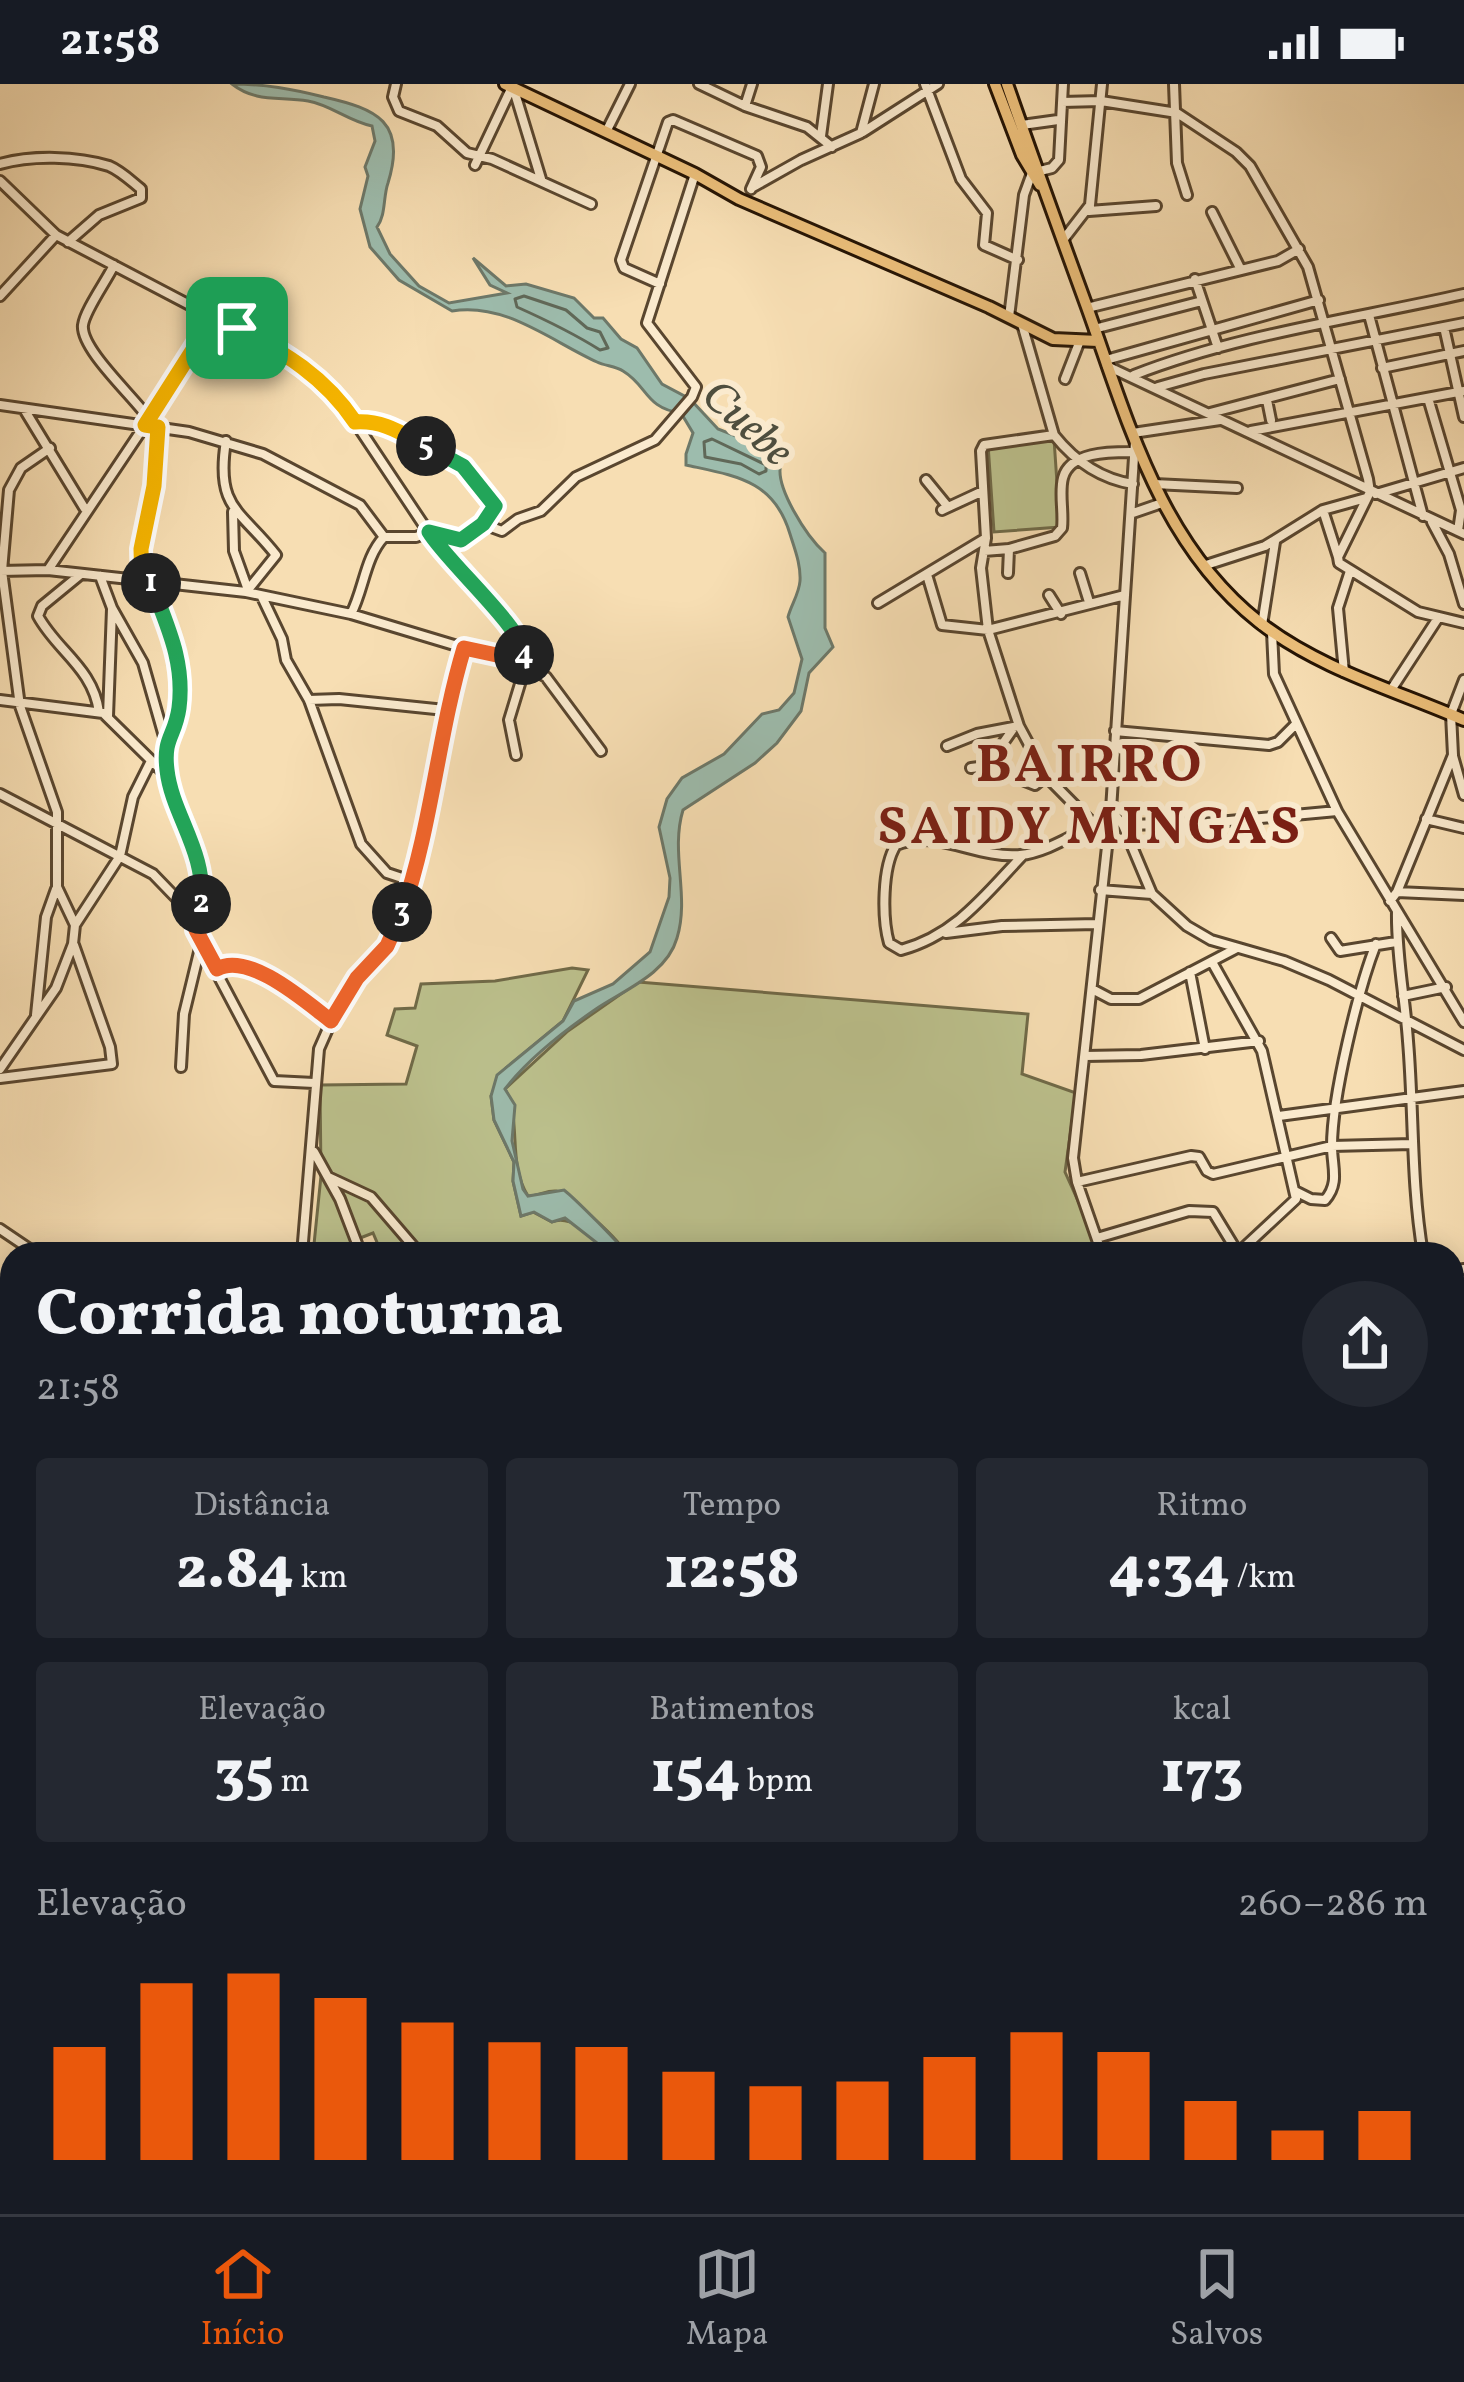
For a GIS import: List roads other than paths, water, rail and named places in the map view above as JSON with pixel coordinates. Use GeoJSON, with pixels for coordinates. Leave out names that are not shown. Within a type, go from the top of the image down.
{"type":"FeatureCollection","features":[{"type":"Feature","properties":{"kind":"main road"},"geometry":{"type":"LineString","coordinates":[[995,84],[1048,198],[1134,442],[1162,503],[1201,567],[1268,628],[1344,672],[1464,720]]}},
{"type":"Feature","properties":{"kind":"main road"},"geometry":{"type":"LineString","coordinates":[[1007,84],[1036,172]]}},
{"type":"Feature","properties":{"kind":"main road"},"geometry":{"type":"LineString","coordinates":[[510,87],[739,199],[1053,340],[1079,344],[1096,335]]}},
{"type":"Feature","properties":{"kind":"street"},"geometry":{"type":"LineString","coordinates":[[396,84],[393,97],[399,111],[437,126],[477,160],[542,180],[591,204]]}},
{"type":"Feature","properties":{"kind":"street"},"geometry":{"type":"LineString","coordinates":[[606,132],[630,84]]}},
{"type":"Feature","properties":{"kind":"street"},"geometry":{"type":"LineString","coordinates":[[699,84],[792,121],[833,147]]}},
{"type":"Feature","properties":{"kind":"street"},"geometry":{"type":"LineString","coordinates":[[745,106],[752,84]]}},
{"type":"Feature","properties":{"kind":"street"},"geometry":{"type":"LineString","coordinates":[[821,136],[828,84]]}},
{"type":"Feature","properties":{"kind":"street"},"geometry":{"type":"LineString","coordinates":[[861,133],[874,84]]}},
{"type":"Feature","properties":{"kind":"street"},"geometry":{"type":"LineString","coordinates":[[739,199],[784,168],[861,133],[926,87],[938,84]]}},
{"type":"Feature","properties":{"kind":"street"},"geometry":{"type":"LineString","coordinates":[[1063,84],[1059,160],[1052,168],[1036,172],[1024,195],[1015,319],[1054,435],[1105,478],[1133,484]]}},
{"type":"Feature","properties":{"kind":"street"},"geometry":{"type":"LineString","coordinates":[[1062,241],[1088,211],[1102,84]]}},
{"type":"Feature","properties":{"kind":"street"},"geometry":{"type":"LineString","coordinates":[[1174,84],[1178,163],[1187,196]]}},
{"type":"Feature","properties":{"kind":"street"},"geometry":{"type":"LineString","coordinates":[[477,160],[510,87]]}},
{"type":"Feature","properties":{"kind":"street"},"geometry":{"type":"LineString","coordinates":[[510,87],[542,180]]}},
{"type":"Feature","properties":{"kind":"street"},"geometry":{"type":"LineString","coordinates":[[926,87],[961,178],[987,213],[984,245],[1018,260]]}},
{"type":"Feature","properties":{"kind":"street"},"geometry":{"type":"LineString","coordinates":[[1062,102],[1101,101],[1177,113],[1250,166],[1299,249],[1319,300],[1370,495],[1338,557]]}},
{"type":"Feature","properties":{"kind":"street"},"geometry":{"type":"LineString","coordinates":[[660,284],[624,268],[621,260],[668,122],[673,120],[758,156],[761,167],[751,189]]}},
{"type":"Feature","properties":{"kind":"street"},"geometry":{"type":"LineString","coordinates":[[1022,125],[1058,120]]}},
{"type":"Feature","properties":{"kind":"street"},"geometry":{"type":"LineString","coordinates":[[0,164],[27,157],[98,164],[111,167],[141,189],[141,198],[99,215],[68,242]]}},
{"type":"Feature","properties":{"kind":"street"},"geometry":{"type":"LineString","coordinates":[[483,524],[502,531],[541,511],[576,477],[655,440],[692,398],[693,381],[647,323],[695,174]]}},
{"type":"Feature","properties":{"kind":"street"},"geometry":{"type":"LineString","coordinates":[[0,181],[56,235],[304,365],[341,401],[446,559],[513,631],[524,674],[509,720],[516,755]]}},
{"type":"Feature","properties":{"kind":"street"},"geometry":{"type":"LineString","coordinates":[[1088,211],[1156,206]]}},
{"type":"Feature","properties":{"kind":"street"},"geometry":{"type":"LineString","coordinates":[[1211,212],[1240,268]]}},
{"type":"Feature","properties":{"kind":"street"},"geometry":{"type":"LineString","coordinates":[[0,296],[56,235]]}},
{"type":"Feature","properties":{"kind":"street"},"geometry":{"type":"LineString","coordinates":[[1087,308],[1278,261],[1299,249]]}},
{"type":"Feature","properties":{"kind":"street"},"geometry":{"type":"LineString","coordinates":[[114,265],[82,329],[95,355],[147,422]]}},
{"type":"Feature","properties":{"kind":"street"},"geometry":{"type":"LineString","coordinates":[[1195,279],[1219,349]]}},
{"type":"Feature","properties":{"kind":"street"},"geometry":{"type":"LineString","coordinates":[[1132,376],[1324,322],[1464,294]]}},
{"type":"Feature","properties":{"kind":"street"},"geometry":{"type":"LineString","coordinates":[[1106,363],[1319,300]]}},
{"type":"Feature","properties":{"kind":"street"},"geometry":{"type":"LineString","coordinates":[[1096,335],[1202,301]]}},
{"type":"Feature","properties":{"kind":"street"},"geometry":{"type":"LineString","coordinates":[[48,570],[215,315]]}},
{"type":"Feature","properties":{"kind":"street"},"geometry":{"type":"LineString","coordinates":[[1369,315],[1413,482],[1449,554],[1464,604]]}},
{"type":"Feature","properties":{"kind":"street"},"geometry":{"type":"LineString","coordinates":[[1156,388],[1464,322]]}},
{"type":"Feature","properties":{"kind":"street"},"geometry":{"type":"LineString","coordinates":[[1444,327],[1464,417]]}},
{"type":"Feature","properties":{"kind":"street"},"geometry":{"type":"LineString","coordinates":[[1065,379],[1079,344]]}},
{"type":"Feature","properties":{"kind":"street"},"geometry":{"type":"LineString","coordinates":[[1382,368],[1464,351]]}},
{"type":"Feature","properties":{"kind":"street"},"geometry":{"type":"LineString","coordinates":[[1106,363],[1370,495],[1461,533],[1461,510],[1428,398]]}},
{"type":"Feature","properties":{"kind":"street"},"geometry":{"type":"LineString","coordinates":[[1209,414],[1340,380]]}},
{"type":"Feature","properties":{"kind":"street"},"geometry":{"type":"LineString","coordinates":[[1250,431],[1460,392]]}},
{"type":"Feature","properties":{"kind":"street"},"geometry":{"type":"LineString","coordinates":[[1267,400],[1271,420]]}},
{"type":"Feature","properties":{"kind":"street"},"geometry":{"type":"LineString","coordinates":[[0,404],[147,422],[226,441],[316,479],[360,505],[384,538]]}},
{"type":"Feature","properties":{"kind":"street"},"geometry":{"type":"LineString","coordinates":[[24,408],[86,510]]}},
{"type":"Feature","properties":{"kind":"street"},"geometry":{"type":"LineString","coordinates":[[984,551],[1055,536],[1062,528],[1062,479],[1080,458],[1222,420]]}},
{"type":"Feature","properties":{"kind":"street"},"geometry":{"type":"LineString","coordinates":[[351,614],[372,553],[384,538],[429,532],[457,542],[483,524],[495,506],[463,466],[396,429],[355,422]]}},
{"type":"Feature","properties":{"kind":"street"},"geometry":{"type":"LineString","coordinates":[[158,427],[154,486],[141,549],[147,582],[175,643],[181,670],[176,725],[165,741]]}},
{"type":"Feature","properties":{"kind":"street"},"geometry":{"type":"LineString","coordinates":[[1054,435],[984,445],[981,451],[986,538],[981,568],[988,630],[1016,727],[1046,776],[1108,839]]}},
{"type":"Feature","properties":{"kind":"street"},"geometry":{"type":"LineString","coordinates":[[226,441],[221,470],[233,510],[234,551],[247,591]]}},
{"type":"Feature","properties":{"kind":"street"},"geometry":{"type":"LineString","coordinates":[[1098,1242],[1073,1158],[1111,810],[1134,442]]}},
{"type":"Feature","properties":{"kind":"street"},"geometry":{"type":"LineString","coordinates":[[35,1017],[46,917],[56,887],[58,823],[51,784],[20,700],[1,571],[5,488],[21,468],[50,448]]}},
{"type":"Feature","properties":{"kind":"street"},"geometry":{"type":"LineString","coordinates":[[1201,567],[1275,541],[1324,510],[1464,468]]}},
{"type":"Feature","properties":{"kind":"street"},"geometry":{"type":"LineString","coordinates":[[926,480],[945,509],[983,491]]}},
{"type":"Feature","properties":{"kind":"street"},"geometry":{"type":"LineString","coordinates":[[1154,484],[1237,488]]}},
{"type":"Feature","properties":{"kind":"street"},"geometry":{"type":"LineString","coordinates":[[1132,513],[1162,503]]}},
{"type":"Feature","properties":{"kind":"street"},"geometry":{"type":"LineString","coordinates":[[233,510],[276,555],[247,591]]}},
{"type":"Feature","properties":{"kind":"street"},"geometry":{"type":"LineString","coordinates":[[1324,510],[1339,563],[1418,612],[1464,623]]}},
{"type":"Feature","properties":{"kind":"street"},"geometry":{"type":"LineString","coordinates":[[878,603],[986,538]]}},
{"type":"Feature","properties":{"kind":"street"},"geometry":{"type":"LineString","coordinates":[[1275,541],[1268,628],[1274,674],[1337,811],[1464,1022]]}},
{"type":"Feature","properties":{"kind":"street"},"geometry":{"type":"LineString","coordinates":[[1008,573],[1009,549]]}},
{"type":"Feature","properties":{"kind":"street"},"geometry":{"type":"LineString","coordinates":[[1,571],[48,570],[247,591],[351,614],[464,648],[498,655],[516,652],[546,677],[601,751]]}},
{"type":"Feature","properties":{"kind":"street"},"geometry":{"type":"LineString","coordinates":[[1344,672],[1338,608],[1350,571]]}},
{"type":"Feature","properties":{"kind":"street"},"geometry":{"type":"LineString","coordinates":[[82,573],[42,606],[38,616],[83,668],[103,714],[167,776]]}},
{"type":"Feature","properties":{"kind":"street"},"geometry":{"type":"LineString","coordinates":[[1080,573],[1089,602]]}},
{"type":"Feature","properties":{"kind":"street"},"geometry":{"type":"LineString","coordinates":[[100,575],[143,664],[165,741],[167,776],[201,872],[196,930]]}},
{"type":"Feature","properties":{"kind":"street"},"geometry":{"type":"LineString","coordinates":[[928,577],[942,625],[988,630],[1125,596]]}},
{"type":"Feature","properties":{"kind":"street"},"geometry":{"type":"LineString","coordinates":[[1048,595],[1061,614]]}},
{"type":"Feature","properties":{"kind":"street"},"geometry":{"type":"LineString","coordinates":[[262,596],[282,639],[286,660],[309,700],[361,844],[387,873],[411,881]]}},
{"type":"Feature","properties":{"kind":"street"},"geometry":{"type":"LineString","coordinates":[[103,714],[112,608]]}},
{"type":"Feature","properties":{"kind":"street"},"geometry":{"type":"LineString","coordinates":[[1391,690],[1438,618]]}},
{"type":"Feature","properties":{"kind":"street"},"geometry":{"type":"LineString","coordinates":[[0,644],[13,645]]}},
{"type":"Feature","properties":{"kind":"street"},"geometry":{"type":"LineString","coordinates":[[303,1242],[320,1049],[357,978],[387,946],[411,881],[442,757],[445,710],[464,648]]}},
{"type":"Feature","properties":{"kind":"street"},"geometry":{"type":"LineString","coordinates":[[1422,1242],[1395,901],[1453,754],[1451,714],[1464,680]]}},
{"type":"Feature","properties":{"kind":"street"},"geometry":{"type":"LineString","coordinates":[[0,700],[103,714]]}},
{"type":"Feature","properties":{"kind":"street"},"geometry":{"type":"LineString","coordinates":[[309,700],[445,710]]}},
{"type":"Feature","properties":{"kind":"street"},"geometry":{"type":"LineString","coordinates":[[1115,731],[1269,745],[1296,724]]}},
{"type":"Feature","properties":{"kind":"street"},"geometry":{"type":"LineString","coordinates":[[947,746],[1016,727]]}},
{"type":"Feature","properties":{"kind":"street"},"geometry":{"type":"LineString","coordinates":[[987,766],[1016,727]]}},
{"type":"Feature","properties":{"kind":"street"},"geometry":{"type":"LineString","coordinates":[[1454,742],[1464,734]]}},
{"type":"Feature","properties":{"kind":"street"},"geometry":{"type":"LineString","coordinates":[[1453,754],[1464,795]]}},
{"type":"Feature","properties":{"kind":"street"},"geometry":{"type":"LineString","coordinates":[[0,1069],[56,988],[75,926],[120,856],[133,797],[151,761]]}},
{"type":"Feature","properties":{"kind":"street"},"geometry":{"type":"LineString","coordinates":[[971,768],[987,766],[1035,785],[1046,776]]}},
{"type":"Feature","properties":{"kind":"street"},"geometry":{"type":"LineString","coordinates":[[0,794],[163,882],[181,903],[274,1081],[314,1083]]}},
{"type":"Feature","properties":{"kind":"street"},"geometry":{"type":"LineString","coordinates":[[1111,810],[1123,825],[1152,894],[1187,926],[1211,940],[1285,961],[1464,1049]]}},
{"type":"Feature","properties":{"kind":"street"},"geometry":{"type":"LineString","coordinates":[[1123,825],[1337,811]]}},
{"type":"Feature","properties":{"kind":"street"},"geometry":{"type":"LineString","coordinates":[[1426,819],[1464,828]]}},
{"type":"Feature","properties":{"kind":"street"},"geometry":{"type":"LineString","coordinates":[[944,933],[981,904],[1022,856],[1092,826]]}},
{"type":"Feature","properties":{"kind":"street"},"geometry":{"type":"LineString","coordinates":[[1022,856],[958,849],[925,837],[892,848],[886,892],[889,943],[901,950],[944,933],[1097,924]]}},
{"type":"Feature","properties":{"kind":"street"},"geometry":{"type":"LineString","coordinates":[[56,887],[75,926]]}},
{"type":"Feature","properties":{"kind":"street"},"geometry":{"type":"LineString","coordinates":[[1100,890],[1152,894]]}},
{"type":"Feature","properties":{"kind":"street"},"geometry":{"type":"LineString","coordinates":[[1395,901],[1464,895]]}},
{"type":"Feature","properties":{"kind":"street"},"geometry":{"type":"LineString","coordinates":[[1331,938],[1340,951],[1396,942]]}},
{"type":"Feature","properties":{"kind":"street"},"geometry":{"type":"LineString","coordinates":[[0,1078],[112,1064],[73,944]]}},
{"type":"Feature","properties":{"kind":"street"},"geometry":{"type":"LineString","coordinates":[[182,1067],[184,1015],[201,944]]}},
{"type":"Feature","properties":{"kind":"street"},"geometry":{"type":"LineString","coordinates":[[1294,1190],[1318,1201],[1329,1197],[1335,1174],[1332,1145],[1337,1109],[1372,946]]}},
{"type":"Feature","properties":{"kind":"street"},"geometry":{"type":"LineString","coordinates":[[1090,1007],[1111,999],[1139,1000],[1239,948]]}},
{"type":"Feature","properties":{"kind":"street"},"geometry":{"type":"LineString","coordinates":[[1212,962],[1258,1045],[1294,1190],[1294,1204],[1250,1242]]}},
{"type":"Feature","properties":{"kind":"street"},"geometry":{"type":"LineString","coordinates":[[217,969],[244,964],[331,1021]]}},
{"type":"Feature","properties":{"kind":"street"},"geometry":{"type":"LineString","coordinates":[[1190,972],[1205,1049]]}},
{"type":"Feature","properties":{"kind":"street"},"geometry":{"type":"LineString","coordinates":[[1092,989],[1111,999]]}},
{"type":"Feature","properties":{"kind":"street"},"geometry":{"type":"LineString","coordinates":[[1403,996],[1464,989]]}},
{"type":"Feature","properties":{"kind":"street"},"geometry":{"type":"LineString","coordinates":[[1088,1037],[1104,1054]]}},
{"type":"Feature","properties":{"kind":"street"},"geometry":{"type":"LineString","coordinates":[[1085,1056],[1258,1045]]}},
{"type":"Feature","properties":{"kind":"street"},"geometry":{"type":"LineString","coordinates":[[1279,1116],[1464,1091]]}},
{"type":"Feature","properties":{"kind":"street"},"geometry":{"type":"LineString","coordinates":[[1077,1182],[1191,1156],[1199,1157],[1213,1174],[1332,1145],[1412,1144]]}},
{"type":"Feature","properties":{"kind":"street"},"geometry":{"type":"LineString","coordinates":[[311,1148],[357,1242]]}},
{"type":"Feature","properties":{"kind":"street"},"geometry":{"type":"LineString","coordinates":[[328,1177],[371,1197],[410,1242]]}},
{"type":"Feature","properties":{"kind":"street"},"geometry":{"type":"LineString","coordinates":[[1096,1238],[1189,1210],[1213,1212],[1231,1242]]}},
{"type":"Feature","properties":{"kind":"water"},"geometry":{"type":"Polygon","coordinates":[[[232,84],[278,87],[373,113],[390,132],[393,146],[377,227],[390,254],[419,286],[449,303],[507,293],[490,285],[473,258],[506,286],[526,284],[574,298],[637,348],[662,384],[690,399],[718,429],[764,447],[781,464],[787,498],[825,553],[825,628],[833,647],[809,673],[801,711],[777,743],[683,810],[678,842],[682,906],[672,951],[643,980],[547,1046],[505,1089],[515,1105],[512,1141],[528,1196],[564,1190],[616,1242],[596,1242],[565,1218],[552,1222],[534,1212],[521,1216],[514,1162],[494,1120],[491,1096],[497,1075],[563,1021],[574,1001],[613,984],[650,952],[669,897],[670,878],[659,827],[667,799],[682,778],[724,754],[762,714],[779,710],[794,693],[802,659],[788,617],[800,575],[790,534],[774,502],[751,483],[686,465],[693,433],[681,413],[653,401],[623,371],[509,318],[491,312],[452,311],[399,280],[370,247],[360,209],[368,176],[365,167],[375,141],[372,126],[316,103],[241,90],[232,84]]]}},
{"type":"Feature","properties":{"kind":"district","name":"BAIRRO SAIDY MINGAS"},"geometry":{"type":"Point","coordinates":[1090,798]}},
{"type":"Feature","properties":{"kind":"water label","name":"Cuebe"},"geometry":{"type":"Point","coordinates":[746,425]}}]}
